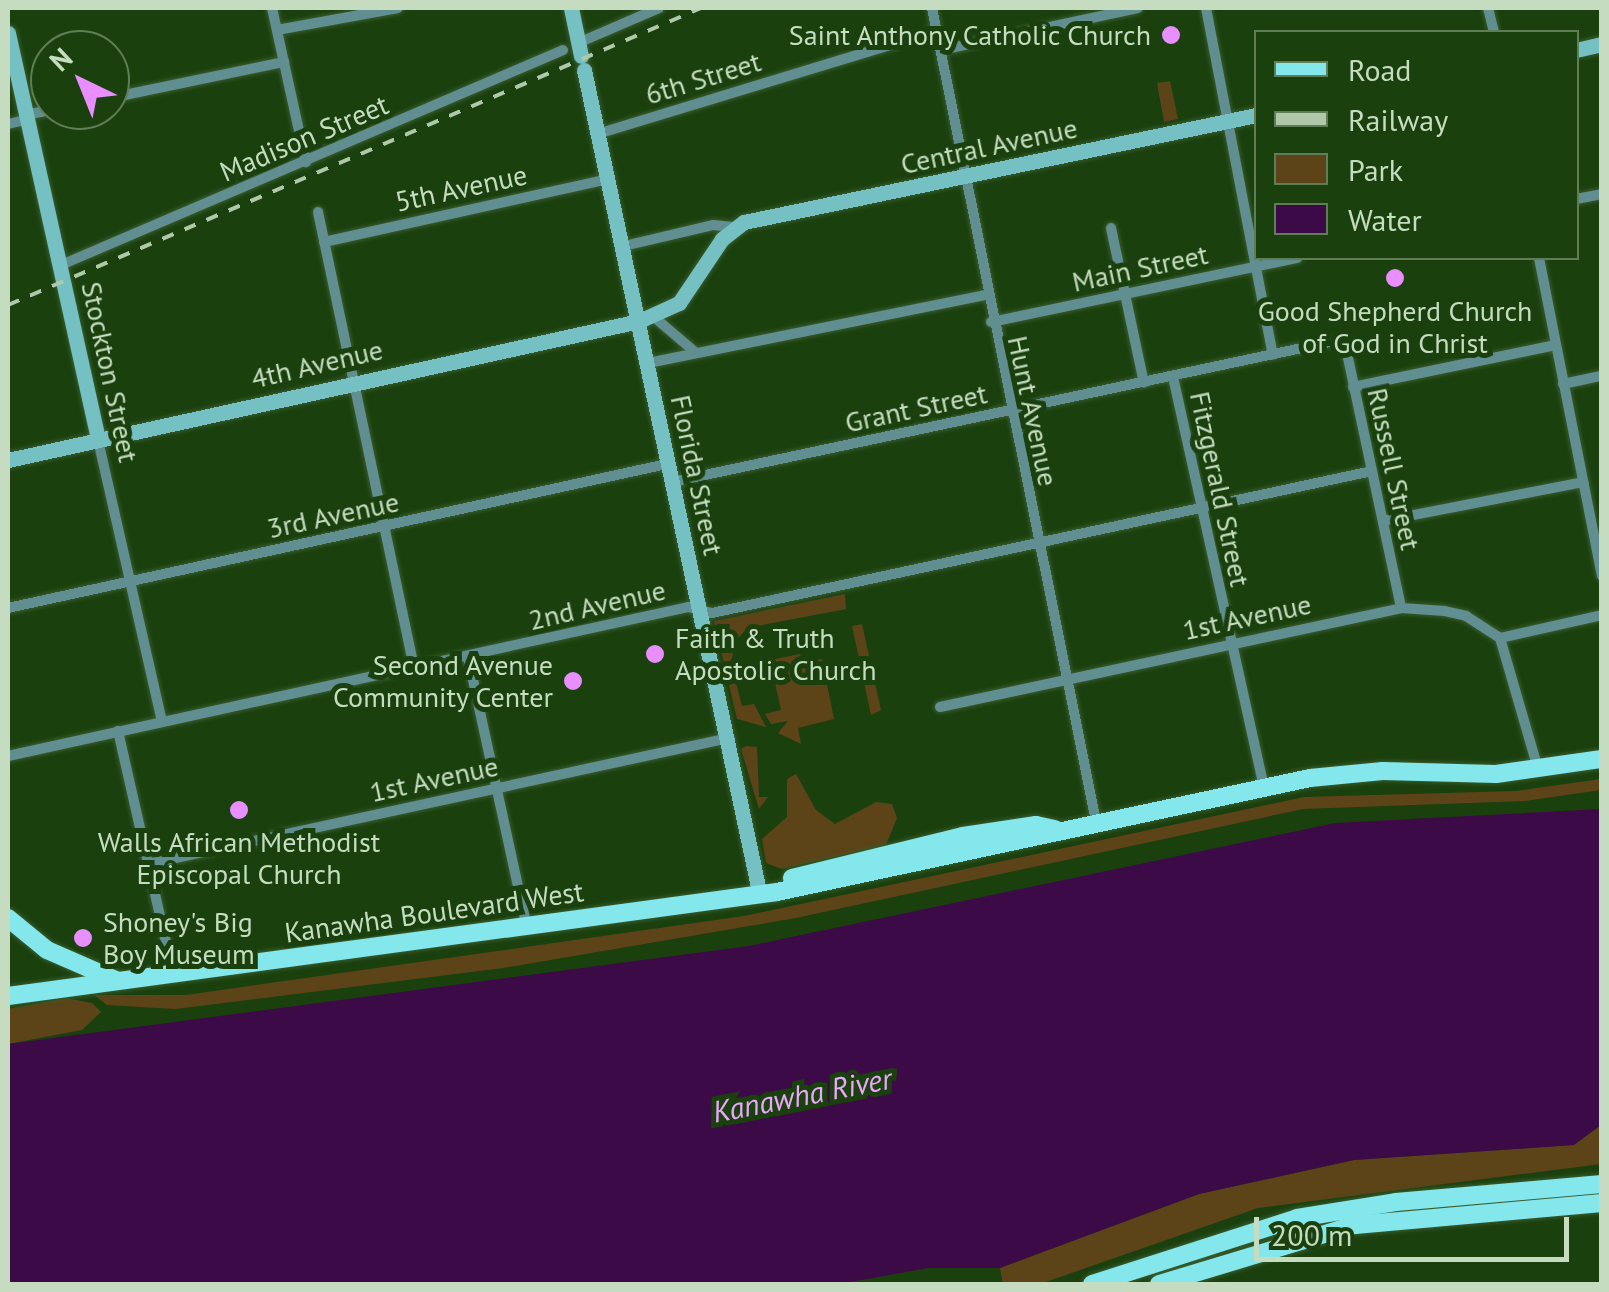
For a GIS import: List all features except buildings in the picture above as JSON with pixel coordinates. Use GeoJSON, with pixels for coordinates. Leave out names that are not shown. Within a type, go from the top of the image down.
{"type":"FeatureCollection","features":[{"type":"Feature","properties":{"kind":"main road","name":"Kanawha Boulevard West"},"geometry":{"type":"LineString","coordinates":[[8,996],[527,929],[759,891],[963,836],[1036,825],[1055,829],[1264,786],[1368,772],[1538,769],[1602,759]]}},
{"type":"Feature","properties":{"kind":"main road","name":"Kanawha Boulevard West"},"geometry":{"type":"LineString","coordinates":[[8,918],[73,963],[116,980]]}},
{"type":"Feature","properties":{"kind":"main road"},"geometry":{"type":"LineString","coordinates":[[58,988],[74,978],[73,963]]}},
{"type":"Feature","properties":{"kind":"main road"},"geometry":{"type":"LineString","coordinates":[[1092,1284],[1297,1218],[1396,1202],[1602,1184]]}},
{"type":"Feature","properties":{"kind":"main road"},"geometry":{"type":"LineString","coordinates":[[1158,1284],[1355,1225],[1602,1203]]}},
{"type":"Feature","properties":{"kind":"street"},"geometry":{"type":"LineString","coordinates":[[272,8],[306,162]]}},
{"type":"Feature","properties":{"kind":"street"},"geometry":{"type":"LineString","coordinates":[[276,30],[398,8]]}},
{"type":"Feature","properties":{"kind":"street","name":"Florida Street"},"geometry":{"type":"LineString","coordinates":[[572,8],[577,55],[646,319],[648,362],[667,464],[759,891]]}},
{"type":"Feature","properties":{"kind":"street","name":"Madison Street"},"geometry":{"type":"LineString","coordinates":[[61,265],[306,162],[577,55],[659,8]]}},
{"type":"Feature","properties":{"kind":"street","name":"Hunt Avenue"},"geometry":{"type":"LineString","coordinates":[[932,8],[1036,543],[1096,821]]}},
{"type":"Feature","properties":{"kind":"street"},"geometry":{"type":"LineString","coordinates":[[941,50],[1138,8]]}},
{"type":"Feature","properties":{"kind":"street"},"geometry":{"type":"LineString","coordinates":[[1206,8],[1254,256]]}},
{"type":"Feature","properties":{"kind":"street","name":"6th Street"},"geometry":{"type":"LineString","coordinates":[[597,134],[937,31]]}},
{"type":"Feature","properties":{"kind":"street","name":"Stockton Street"},"geometry":{"type":"LineString","coordinates":[[8,33],[162,722]]}},
{"type":"Feature","properties":{"kind":"street"},"geometry":{"type":"LineString","coordinates":[[130,94],[284,62]]}},
{"type":"Feature","properties":{"kind":"street","name":"Central Avenue"},"geometry":{"type":"LineString","coordinates":[[624,246],[712,225],[733,227],[1254,115]]}},
{"type":"Feature","properties":{"kind":"street"},"geometry":{"type":"LineString","coordinates":[[8,124],[30,117]]}},
{"type":"Feature","properties":{"kind":"street","name":"5th Avenue"},"geometry":{"type":"LineString","coordinates":[[324,242],[608,179]]}},
{"type":"Feature","properties":{"kind":"street"},"geometry":{"type":"LineString","coordinates":[[318,212],[414,667]]}},
{"type":"Feature","properties":{"kind":"street"},"geometry":{"type":"LineString","coordinates":[[695,352],[646,319],[687,296],[733,227]]}},
{"type":"Feature","properties":{"kind":"street"},"geometry":{"type":"LineString","coordinates":[[1110,228],[1144,383]]}},
{"type":"Feature","properties":{"kind":"street"},"geometry":{"type":"LineString","coordinates":[[1255,260],[1273,355]]}},
{"type":"Feature","properties":{"kind":"street","name":"Main Street"},"geometry":{"type":"LineString","coordinates":[[992,322],[1287,260]]}},
{"type":"Feature","properties":{"kind":"street"},"geometry":{"type":"LineString","coordinates":[[1539,260],[1602,576]]}},
{"type":"Feature","properties":{"kind":"street"},"geometry":{"type":"LineString","coordinates":[[648,362],[986,295]]}},
{"type":"Feature","properties":{"kind":"street","name":"4th Avenue"},"geometry":{"type":"LineString","coordinates":[[8,460],[646,319]]}},
{"type":"Feature","properties":{"kind":"street","name":"Grant Street"},"geometry":{"type":"LineString","coordinates":[[672,482],[1344,340]]}},
{"type":"Feature","properties":{"kind":"street","name":"Russell Street"},"geometry":{"type":"LineString","coordinates":[[1344,340],[1401,608]]}},
{"type":"Feature","properties":{"kind":"street"},"geometry":{"type":"LineString","coordinates":[[1353,386],[1556,346]]}},
{"type":"Feature","properties":{"kind":"street"},"geometry":{"type":"LineString","coordinates":[[1564,384],[1602,376]]}},
{"type":"Feature","properties":{"kind":"street","name":"Fitzgerald Street"},"geometry":{"type":"LineString","coordinates":[[1173,377],[1264,786]]}},
{"type":"Feature","properties":{"kind":"street","name":"3rd Avenue"},"geometry":{"type":"LineString","coordinates":[[8,608],[667,464]]}},
{"type":"Feature","properties":{"kind":"street","name":"2nd Avenue"},"geometry":{"type":"LineString","coordinates":[[8,756],[688,607],[712,613],[1372,471]]}},
{"type":"Feature","properties":{"kind":"street"},"geometry":{"type":"LineString","coordinates":[[1383,521],[1583,482]]}},
{"type":"Feature","properties":{"kind":"street","name":"1st Avenue"},"geometry":{"type":"LineString","coordinates":[[940,707],[1401,608],[1466,616],[1500,638]]}},
{"type":"Feature","properties":{"kind":"street"},"geometry":{"type":"LineString","coordinates":[[1538,769],[1500,638],[1602,615]]}},
{"type":"Feature","properties":{"kind":"street"},"geometry":{"type":"LineString","coordinates":[[468,657],[527,929]]}},
{"type":"Feature","properties":{"kind":"street"},"geometry":{"type":"LineString","coordinates":[[118,731],[173,975]]}},
{"type":"Feature","properties":{"kind":"street","name":"1st Avenue"},"geometry":{"type":"LineString","coordinates":[[148,864],[729,738]]}},
{"type":"Feature","properties":{"kind":"green space"},"geometry":{"type":"Polygon","coordinates":[[[1170,81],[1178,119],[1164,122],[1157,83],[1170,81]]]}},
{"type":"Feature","properties":{"kind":"green space"},"geometry":{"type":"Polygon","coordinates":[[[845,594],[846,609],[747,628],[735,642],[731,664],[742,706],[754,704],[766,727],[737,719],[714,621],[845,594]]]}},
{"type":"Feature","properties":{"kind":"green space"},"geometry":{"type":"Polygon","coordinates":[[[862,624],[881,710],[871,715],[852,626],[862,624]]]}},
{"type":"Feature","properties":{"kind":"green space"},"geometry":{"type":"Polygon","coordinates":[[[800,654],[803,663],[822,659],[834,719],[798,728],[801,744],[778,733],[788,721],[771,724],[765,714],[781,710],[770,660],[800,654]]]}},
{"type":"Feature","properties":{"kind":"green space"},"geometry":{"type":"Polygon","coordinates":[[[757,747],[759,797],[768,797],[759,809],[741,749],[757,747]]]}},
{"type":"Feature","properties":{"kind":"green space"},"geometry":{"type":"Polygon","coordinates":[[[796,774],[816,810],[835,824],[876,802],[892,804],[897,818],[886,845],[782,869],[766,863],[762,839],[787,817],[787,779],[796,774]]]}},
{"type":"Feature","properties":{"kind":"green space"},"geometry":{"type":"Polygon","coordinates":[[[1601,779],[1601,790],[1525,801],[1303,809],[796,918],[503,968],[175,1009],[107,1005],[94,995],[186,995],[744,916],[1304,797],[1516,791],[1601,779]]]}},
{"type":"Feature","properties":{"kind":"green space"},"geometry":{"type":"Polygon","coordinates":[[[66,998],[92,1003],[101,1012],[82,1030],[8,1044],[8,1009],[66,998]]]}},
{"type":"Feature","properties":{"kind":"green space"},"geometry":{"type":"Polygon","coordinates":[[[1601,1125],[1601,1164],[1258,1208],[1040,1284],[1003,1284],[1000,1268],[1199,1194],[1354,1160],[1573,1145],[1601,1125]]]}},
{"type":"Feature","properties":{"kind":"water","name":"Kanawha River"},"geometry":{"type":"Polygon","coordinates":[[[1601,809],[1601,1125],[1574,1145],[1354,1160],[1199,1194],[1000,1268],[928,1268],[840,1284],[8,1284],[8,1044],[749,946],[1335,823],[1601,809]]]}},
{"type":"Feature","properties":{"kind":"railway"},"geometry":{"type":"LineString","coordinates":[[8,305],[701,8]]}},
{"type":"Feature","properties":{"kind":"place","name":"Saint Anthony Catholic Church"},"geometry":{"type":"Point","coordinates":[1171,35]}},
{"type":"Feature","properties":{"kind":"place","name":"Good Shepherd Church of God in Christ"},"geometry":{"type":"Point","coordinates":[1395,278]}},
{"type":"Feature","properties":{"kind":"place","name":"Faith & Truth Apostolic Church"},"geometry":{"type":"Point","coordinates":[655,654]}},
{"type":"Feature","properties":{"kind":"place","name":"Second Avenue Community Center"},"geometry":{"type":"Point","coordinates":[573,681]}},
{"type":"Feature","properties":{"kind":"place","name":"Walls African Methodist Episcopal Church"},"geometry":{"type":"Point","coordinates":[239,810]}},
{"type":"Feature","properties":{"kind":"place","name":"Shoney's Big Boy Museum"},"geometry":{"type":"Point","coordinates":[83,938]}}]}
